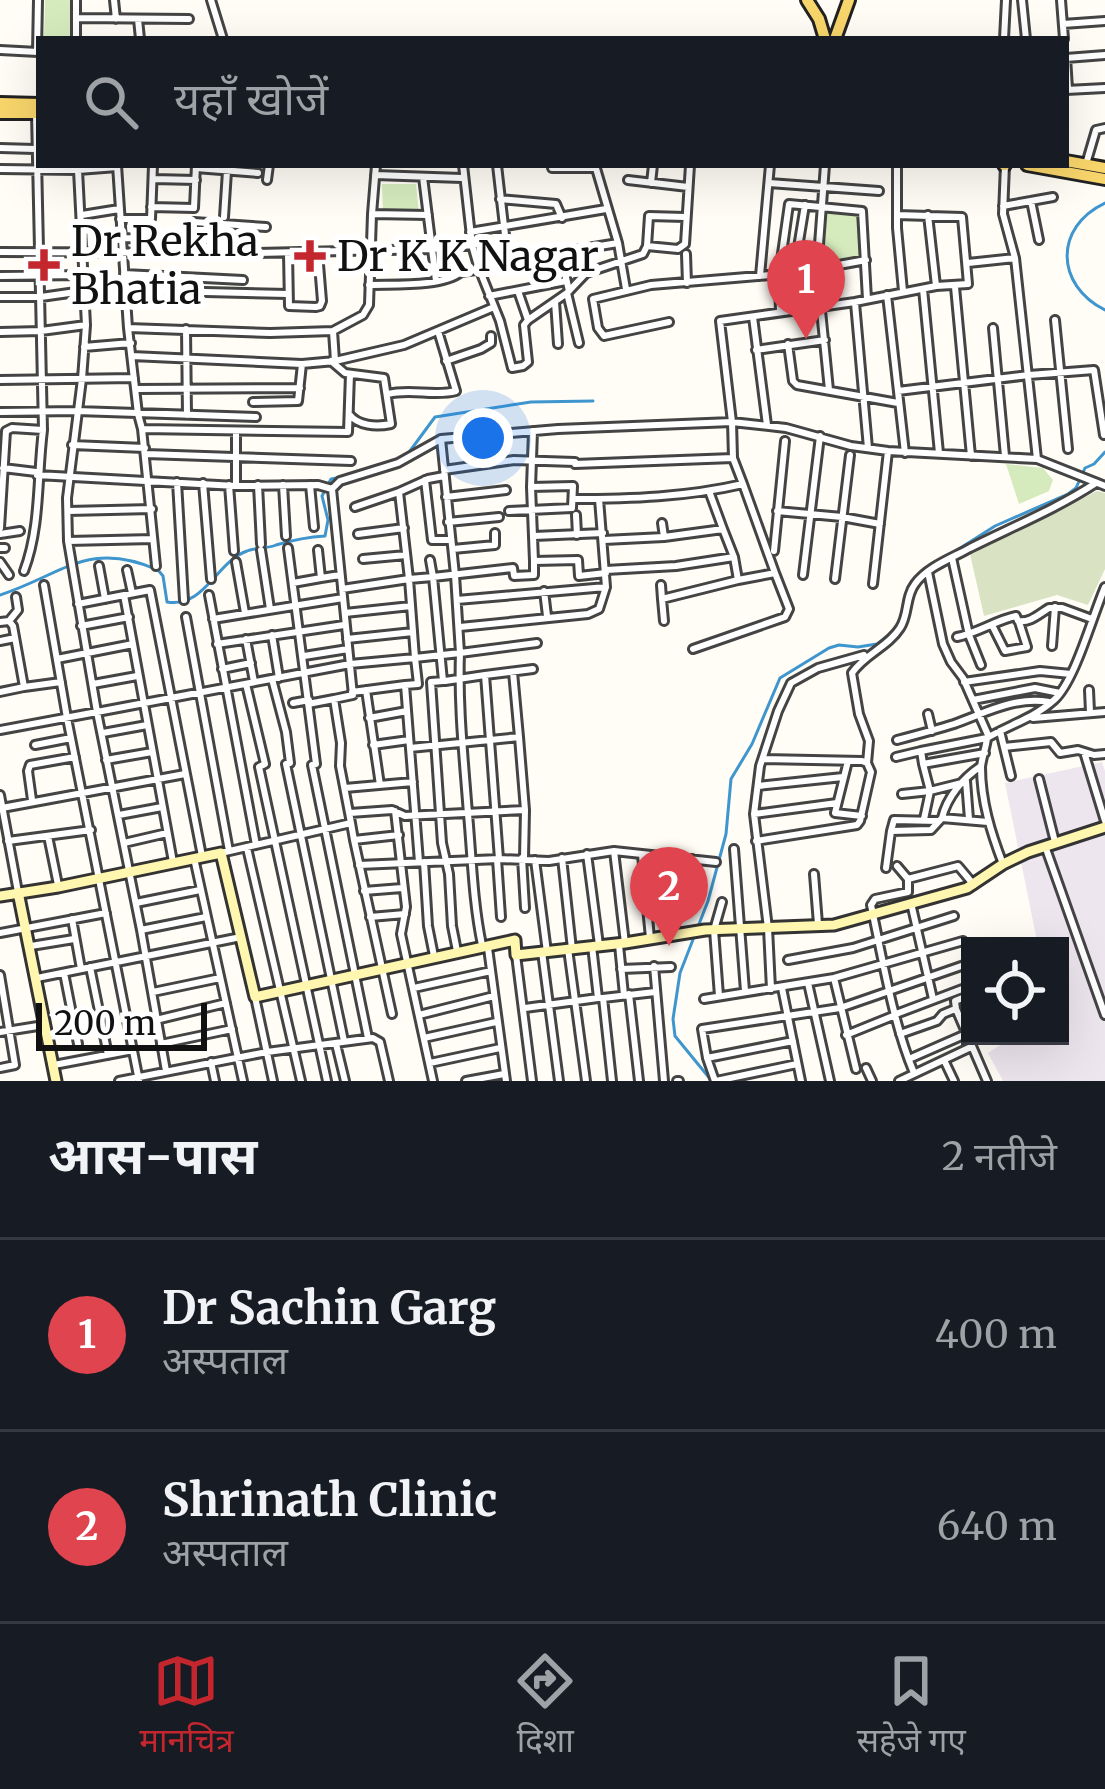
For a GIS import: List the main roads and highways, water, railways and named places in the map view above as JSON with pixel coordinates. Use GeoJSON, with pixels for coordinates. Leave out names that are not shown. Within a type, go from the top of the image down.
{"type":"FeatureCollection","features":[{"type":"Feature","properties":{"kind":"main road"},"geometry":{"type":"LineString","coordinates":[[807,0],[824,36]]}},
{"type":"Feature","properties":{"kind":"main road"},"geometry":{"type":"LineString","coordinates":[[836,36],[849,0]]}},
{"type":"Feature","properties":{"kind":"main road"},"geometry":{"type":"LineString","coordinates":[[0,108],[36,110]]}},
{"type":"Feature","properties":{"kind":"main road"},"geometry":{"type":"LineString","coordinates":[[1069,162],[1105,179]]}},
{"type":"Feature","properties":{"kind":"main road"},"geometry":{"type":"LineString","coordinates":[[1069,168],[1105,168]]}},
{"type":"Feature","properties":{"kind":"waterway"},"geometry":{"type":"LineString","coordinates":[[1105,203],[1076,226],[1067,256],[1077,286],[1105,310]]}},
{"type":"Feature","properties":{"kind":"waterway"},"geometry":{"type":"LineString","coordinates":[[407,455],[435,417],[531,402],[593,401]]}},
{"type":"Feature","properties":{"kind":"waterway"},"geometry":{"type":"LineString","coordinates":[[921,573],[995,526],[1068,494],[1085,468],[1105,452]]}},
{"type":"Feature","properties":{"kind":"waterway"},"geometry":{"type":"LineString","coordinates":[[0,595],[76,563],[112,558],[158,570],[167,602],[180,602],[201,591],[247,551],[325,536],[328,520],[322,496],[331,479],[348,476]]}},
{"type":"Feature","properties":{"kind":"waterway"},"geometry":{"type":"LineString","coordinates":[[901,621],[911,584]]}},
{"type":"Feature","properties":{"kind":"waterway"},"geometry":{"type":"LineString","coordinates":[[711,1080],[675,1036],[673,1019],[680,973],[708,901],[726,834],[731,779],[752,744],[780,678],[829,648],[877,644],[892,633]]}},
{"type":"Feature","properties":{"kind":"place","name":"Dr K K Nagar"},"geometry":{"type":"Point","coordinates":[310,256]}},
{"type":"Feature","properties":{"kind":"place","name":"Dr Rekha Bhatia"},"geometry":{"type":"Point","coordinates":[44,265]}},
{"type":"Feature","properties":{"kind":"place","name":"Dr Sachin Garg"},"geometry":{"type":"Point","coordinates":[806,339]}},
{"type":"Feature","properties":{"kind":"place","name":"Shrinath Clinic"},"geometry":{"type":"Point","coordinates":[669,946]}}]}
